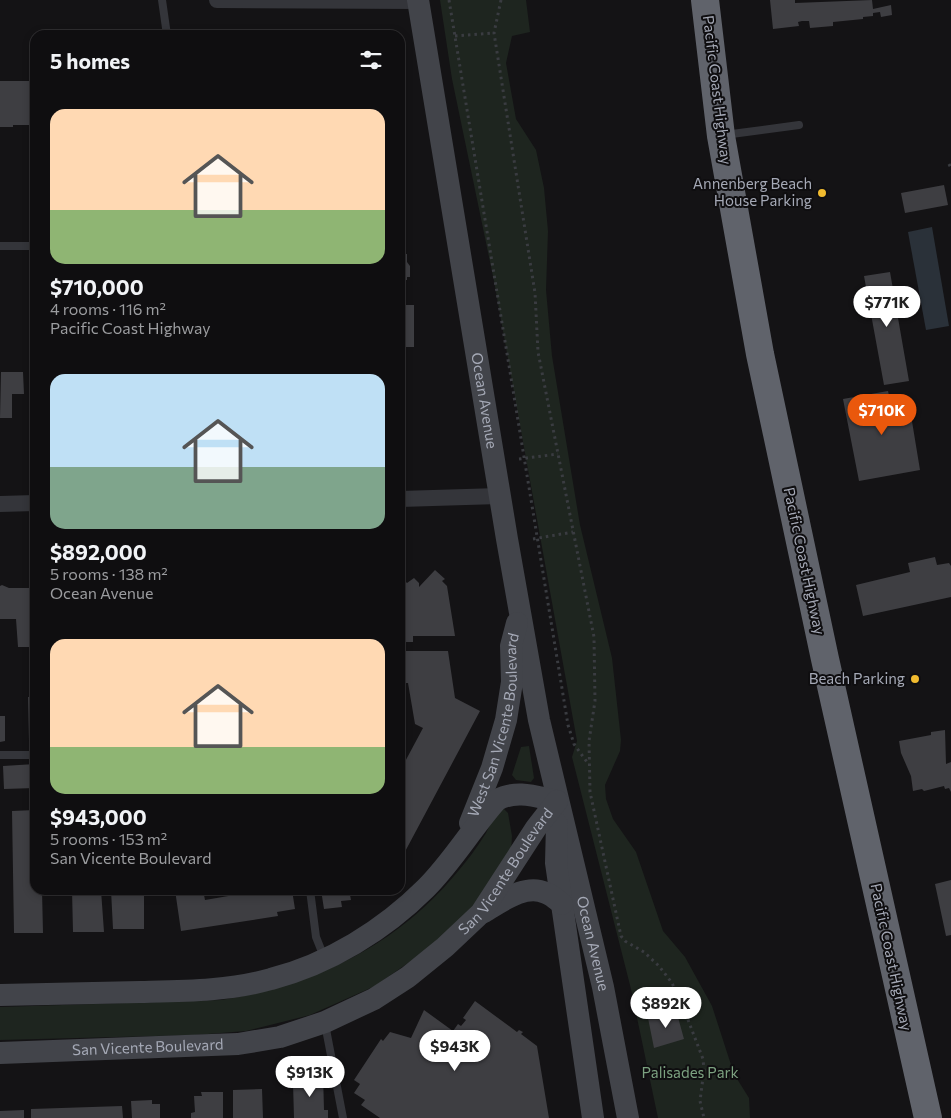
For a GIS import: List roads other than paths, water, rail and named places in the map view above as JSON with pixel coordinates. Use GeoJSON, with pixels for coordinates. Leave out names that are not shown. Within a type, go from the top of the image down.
{"type":"FeatureCollection","features":[{"type":"Feature","properties":{"kind":"highway","name":"Pacific Coast Highway"},"geometry":{"type":"LineString","coordinates":[[706,0],[721,136],[762,363],[824,659],[928,1118]]}},
{"type":"Feature","properties":{"kind":"main road","name":"Ocean Avenue"},"geometry":{"type":"LineString","coordinates":[[418,0],[519,612],[557,801],[574,859],[603,987],[628,1118]]}},
{"type":"Feature","properties":{"kind":"main road","name":"West San Vicente Boulevard"},"geometry":{"type":"LineString","coordinates":[[467,837],[472,816],[492,768],[506,720],[512,682],[511,646],[519,612]]}},
{"type":"Feature","properties":{"kind":"main road","name":"San Vicente Boulevard"},"geometry":{"type":"LineString","coordinates":[[0,995],[229,988],[272,979],[324,959],[362,940],[397,914],[427,887],[498,800],[507,794],[523,794],[557,801],[536,828],[481,913],[445,947],[408,976],[374,999],[325,1022],[280,1037],[238,1044],[0,1053]]}},
{"type":"Feature","properties":{"kind":"main road","name":"Ocean Avenue"},"geometry":{"type":"LineString","coordinates":[[557,801],[556,863],[592,1118]]}},
{"type":"Feature","properties":{"kind":"main road"},"geometry":{"type":"LineString","coordinates":[[481,913],[518,893],[531,890],[546,892],[562,904]]}},
{"type":"Feature","properties":{"kind":"street"},"geometry":{"type":"LineString","coordinates":[[217,0],[418,0]]}},
{"type":"Feature","properties":{"kind":"street"},"geometry":{"type":"LineString","coordinates":[[405,499],[499,496]]}},
{"type":"Feature","properties":{"kind":"street"},"geometry":{"type":"LineString","coordinates":[[0,504],[30,503]]}},
{"type":"Feature","properties":{"kind":"lane"},"geometry":{"type":"LineString","coordinates":[[162,0],[166,30]]}},
{"type":"Feature","properties":{"kind":"lane"},"geometry":{"type":"LineString","coordinates":[[721,136],[799,126]]}},
{"type":"Feature","properties":{"kind":"lane"},"geometry":{"type":"LineString","coordinates":[[0,246],[30,246]]}},
{"type":"Feature","properties":{"kind":"lane"},"geometry":{"type":"LineString","coordinates":[[0,755],[30,755]]}},
{"type":"Feature","properties":{"kind":"lane"},"geometry":{"type":"LineString","coordinates":[[311,895],[316,937],[324,959]]}},
{"type":"Feature","properties":{"kind":"lane"},"geometry":{"type":"LineString","coordinates":[[325,1022],[343,1118]]}},
{"type":"Feature","properties":{"kind":"place","name":"Annenberg Beach House Parking"},"geometry":{"type":"Point","coordinates":[822,193]}},
{"type":"Feature","properties":{"kind":"place","name":"Beach Parking"},"geometry":{"type":"Point","coordinates":[915,679]}},
{"type":"Feature","properties":{"kind":"park label","name":"Palisades Park"},"geometry":{"type":"Point","coordinates":[690,1073]}}]}
